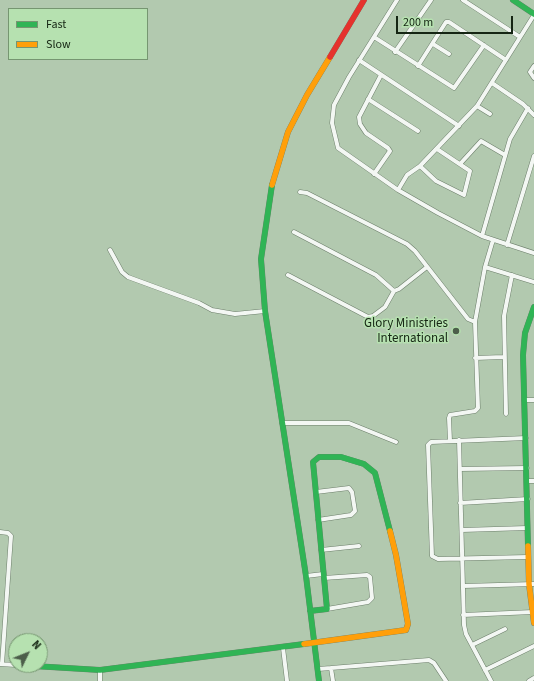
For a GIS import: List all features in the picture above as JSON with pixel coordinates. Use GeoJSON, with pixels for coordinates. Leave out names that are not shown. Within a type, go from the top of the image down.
{"type":"FeatureCollection","features":[{"type":"Feature","properties":{"kind":"street"},"geometry":{"type":"LineString","coordinates":[[319,681],[306,576],[265,311],[261,259],[271,188],[288,132],[307,95],[364,0]]}},
{"type":"Feature","properties":{"kind":"street"},"geometry":{"type":"LineString","coordinates":[[397,0],[359,60],[334,105],[332,123],[336,141],[340,150],[398,190],[482,236],[534,252]]}},
{"type":"Feature","properties":{"kind":"street"},"geometry":{"type":"LineString","coordinates":[[395,52],[431,0]]}},
{"type":"Feature","properties":{"kind":"street"},"geometry":{"type":"LineString","coordinates":[[463,0],[472,2],[520,37]]}},
{"type":"Feature","properties":{"kind":"street"},"geometry":{"type":"LineString","coordinates":[[398,190],[408,175],[420,166],[437,149],[477,106],[534,14],[513,0]]}},
{"type":"Feature","properties":{"kind":"street"},"geometry":{"type":"LineString","coordinates":[[418,66],[446,22],[449,22],[506,60]]}},
{"type":"Feature","properties":{"kind":"street"},"geometry":{"type":"LineString","coordinates":[[374,37],[395,52],[454,88],[484,45]]}},
{"type":"Feature","properties":{"kind":"street"},"geometry":{"type":"LineString","coordinates":[[433,44],[449,54]]}},
{"type":"Feature","properties":{"kind":"street"},"geometry":{"type":"LineString","coordinates":[[359,60],[459,126]]}},
{"type":"Feature","properties":{"kind":"street"},"geometry":{"type":"LineString","coordinates":[[534,66],[530,72],[534,78]]}},
{"type":"Feature","properties":{"kind":"street"},"geometry":{"type":"LineString","coordinates":[[374,174],[390,151],[366,133],[360,124],[359,117],[381,75]]}},
{"type":"Feature","properties":{"kind":"street"},"geometry":{"type":"LineString","coordinates":[[492,83],[528,108],[534,115]]}},
{"type":"Feature","properties":{"kind":"street"},"geometry":{"type":"LineString","coordinates":[[368,99],[418,131]]}},
{"type":"Feature","properties":{"kind":"street"},"geometry":{"type":"LineString","coordinates":[[477,106],[490,114]]}},
{"type":"Feature","properties":{"kind":"street"},"geometry":{"type":"LineString","coordinates":[[482,236],[513,132],[528,108]]}},
{"type":"Feature","properties":{"kind":"street"},"geometry":{"type":"LineString","coordinates":[[460,164],[481,141],[505,155]]}},
{"type":"Feature","properties":{"kind":"street"},"geometry":{"type":"LineString","coordinates":[[420,166],[436,181],[463,196],[471,172],[437,149]]}},
{"type":"Feature","properties":{"kind":"street"},"geometry":{"type":"LineString","coordinates":[[508,245],[534,156]]}},
{"type":"Feature","properties":{"kind":"street"},"geometry":{"type":"LineString","coordinates":[[300,192],[307,193],[407,244],[415,251],[468,319],[475,322]]}},
{"type":"Feature","properties":{"kind":"street"},"geometry":{"type":"LineString","coordinates":[[294,232],[376,275],[394,291]]}},
{"type":"Feature","properties":{"kind":"street"},"geometry":{"type":"LineString","coordinates":[[450,441],[450,415],[475,411],[478,408],[475,358],[475,322],[485,267],[493,240]]}},
{"type":"Feature","properties":{"kind":"street"},"geometry":{"type":"LineString","coordinates":[[110,250],[125,275],[199,303],[212,310],[235,314],[265,311]]}},
{"type":"Feature","properties":{"kind":"street"},"geometry":{"type":"LineString","coordinates":[[288,275],[368,317],[385,307],[394,291],[399,289],[427,267]]}},
{"type":"Feature","properties":{"kind":"street"},"geometry":{"type":"LineString","coordinates":[[485,267],[534,282]]}},
{"type":"Feature","properties":{"kind":"street"},"geometry":{"type":"LineString","coordinates":[[506,414],[503,357],[504,316],[512,275]]}},
{"type":"Feature","properties":{"kind":"street"},"geometry":{"type":"LineString","coordinates":[[534,307],[523,344],[528,499],[528,557],[534,622]]}},
{"type":"Feature","properties":{"kind":"street"},"geometry":{"type":"LineString","coordinates":[[475,358],[503,357]]}},
{"type":"Feature","properties":{"kind":"street"},"geometry":{"type":"LineString","coordinates":[[524,400],[534,400]]}},
{"type":"Feature","properties":{"kind":"street"},"geometry":{"type":"LineString","coordinates":[[282,423],[349,423],[396,442]]}},
{"type":"Feature","properties":{"kind":"street"},"geometry":{"type":"LineString","coordinates":[[526,438],[458,440],[431,442],[428,445],[432,553],[438,559],[528,557]]}},
{"type":"Feature","properties":{"kind":"street"},"geometry":{"type":"LineString","coordinates":[[458,440],[463,559],[463,615],[466,634],[491,681]]}},
{"type":"Feature","properties":{"kind":"street"},"geometry":{"type":"LineString","coordinates":[[48,667],[100,670],[283,648],[315,642],[403,631],[408,628],[390,528],[374,471],[364,464],[341,457],[319,457],[315,459],[312,466],[316,492],[327,609]]}},
{"type":"Feature","properties":{"kind":"street"},"geometry":{"type":"LineString","coordinates":[[460,469],[527,468]]}},
{"type":"Feature","properties":{"kind":"street"},"geometry":{"type":"LineString","coordinates":[[527,481],[534,481]]}},
{"type":"Feature","properties":{"kind":"street"},"geometry":{"type":"LineString","coordinates":[[316,492],[349,488],[352,492],[355,511],[351,515],[318,520]]}},
{"type":"Feature","properties":{"kind":"street"},"geometry":{"type":"LineString","coordinates":[[460,503],[528,499]]}},
{"type":"Feature","properties":{"kind":"street"},"geometry":{"type":"LineString","coordinates":[[462,530],[528,528]]}},
{"type":"Feature","properties":{"kind":"street"},"geometry":{"type":"LineString","coordinates":[[0,532],[8,533],[11,536],[1,664]]}},
{"type":"Feature","properties":{"kind":"street"},"geometry":{"type":"LineString","coordinates":[[321,550],[359,546]]}},
{"type":"Feature","properties":{"kind":"street"},"geometry":{"type":"LineString","coordinates":[[306,576],[366,575],[370,577],[372,598],[370,601],[310,611]]}},
{"type":"Feature","properties":{"kind":"street"},"geometry":{"type":"LineString","coordinates":[[463,586],[531,584]]}},
{"type":"Feature","properties":{"kind":"street"},"geometry":{"type":"LineString","coordinates":[[463,615],[533,612]]}},
{"type":"Feature","properties":{"kind":"street"},"geometry":{"type":"LineString","coordinates":[[472,645],[505,629]]}},
{"type":"Feature","properties":{"kind":"street"},"geometry":{"type":"LineString","coordinates":[[485,670],[534,646]]}},
{"type":"Feature","properties":{"kind":"street"},"geometry":{"type":"LineString","coordinates":[[283,648],[287,681]]}},
{"type":"Feature","properties":{"kind":"street"},"geometry":{"type":"LineString","coordinates":[[318,669],[429,660],[434,663],[446,681]]}},
{"type":"Feature","properties":{"kind":"street"},"geometry":{"type":"LineString","coordinates":[[332,668],[333,681]]}},
{"type":"Feature","properties":{"kind":"street"},"geometry":{"type":"LineString","coordinates":[[100,670],[100,681]]}},
{"type":"Feature","properties":{"kind":"street"},"geometry":{"type":"LineString","coordinates":[[529,681],[534,678]]}},
{"type":"Feature","properties":{"kind":"traffic: fast"},"geometry":{"type":"LineString","coordinates":[[513,0],[534,14]]}},
{"type":"Feature","properties":{"kind":"traffic: fast"},"geometry":{"type":"LineString","coordinates":[[272,185],[261,259],[265,311],[306,576],[319,681]]}},
{"type":"Feature","properties":{"kind":"traffic: fast"},"geometry":{"type":"LineString","coordinates":[[528,546],[523,355],[525,333],[534,307]]}},
{"type":"Feature","properties":{"kind":"traffic: fast"},"geometry":{"type":"LineString","coordinates":[[310,611],[327,609],[313,462],[319,457],[341,457],[364,464],[375,473],[390,531]]}},
{"type":"Feature","properties":{"kind":"traffic: fast"},"geometry":{"type":"LineString","coordinates":[[48,667],[100,670],[304,644]]}},
{"type":"Feature","properties":{"kind":"traffic: slow"},"geometry":{"type":"LineString","coordinates":[[272,185],[288,132],[307,95],[330,57]]}},
{"type":"Feature","properties":{"kind":"traffic: slow"},"geometry":{"type":"LineString","coordinates":[[304,644],[406,630],[408,624],[396,555],[390,531]]}},
{"type":"Feature","properties":{"kind":"traffic: slow"},"geometry":{"type":"LineString","coordinates":[[528,546],[529,584],[534,623]]}},
{"type":"Feature","properties":{"kind":"traffic: jam"},"geometry":{"type":"LineString","coordinates":[[330,57],[364,0]]}},
{"type":"Feature","properties":{"kind":"place","name":"Glory Ministries International"},"geometry":{"type":"Point","coordinates":[456,331]}}]}
